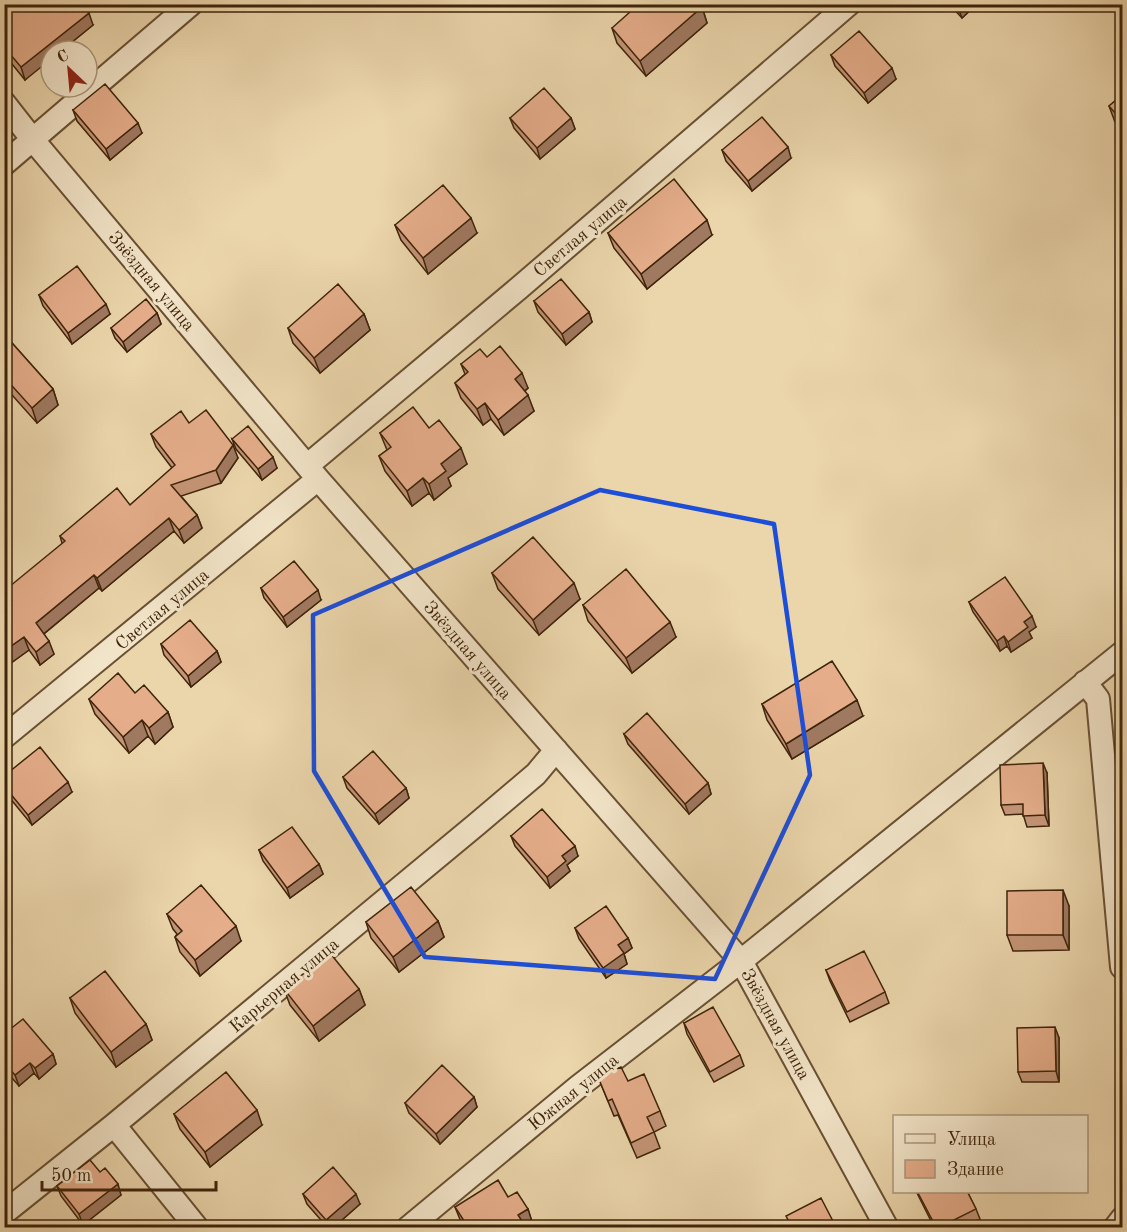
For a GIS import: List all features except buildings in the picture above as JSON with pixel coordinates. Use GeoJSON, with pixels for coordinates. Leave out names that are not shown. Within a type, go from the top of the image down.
{"type":"FeatureCollection","features":[{"type":"Feature","properties":{"kind":"street"},"geometry":{"type":"LineString","coordinates":[[4,164],[190,4]]}},
{"type":"Feature","properties":{"kind":"street","name":"Светлая улица"},"geometry":{"type":"LineString","coordinates":[[4,737],[313,472],[572,243],[849,4]]}},
{"type":"Feature","properties":{"kind":"street","name":"Звёздная улица"},"geometry":{"type":"LineString","coordinates":[[4,103],[313,472],[741,961],[886,1227]]}},
{"type":"Feature","properties":{"kind":"street","name":"Южная улица"},"geometry":{"type":"LineString","coordinates":[[408,1227],[578,1087],[741,961],[1122,653]]}},
{"type":"Feature","properties":{"kind":"street"},"geometry":{"type":"LineString","coordinates":[[1085,682],[1098,699],[1122,967]]}},
{"type":"Feature","properties":{"kind":"street","name":"Карьерная улица"},"geometry":{"type":"LineString","coordinates":[[4,1213],[114,1125],[494,810],[536,774],[556,750]]}},
{"type":"Feature","properties":{"kind":"street"},"geometry":{"type":"LineString","coordinates":[[114,1125],[197,1227]]}},
{"type":"Feature","properties":{"kind":"street"},"geometry":{"type":"LineString","coordinates":[[1115,1227],[1122,1220]]}},
{"type":"Feature","properties":{"kind":"highlighted area"},"geometry":{"type":"Polygon","coordinates":[[[600,490],[774,524],[810,775],[715,979],[425,957],[314,771],[313,615],[600,490]]]}}]}
